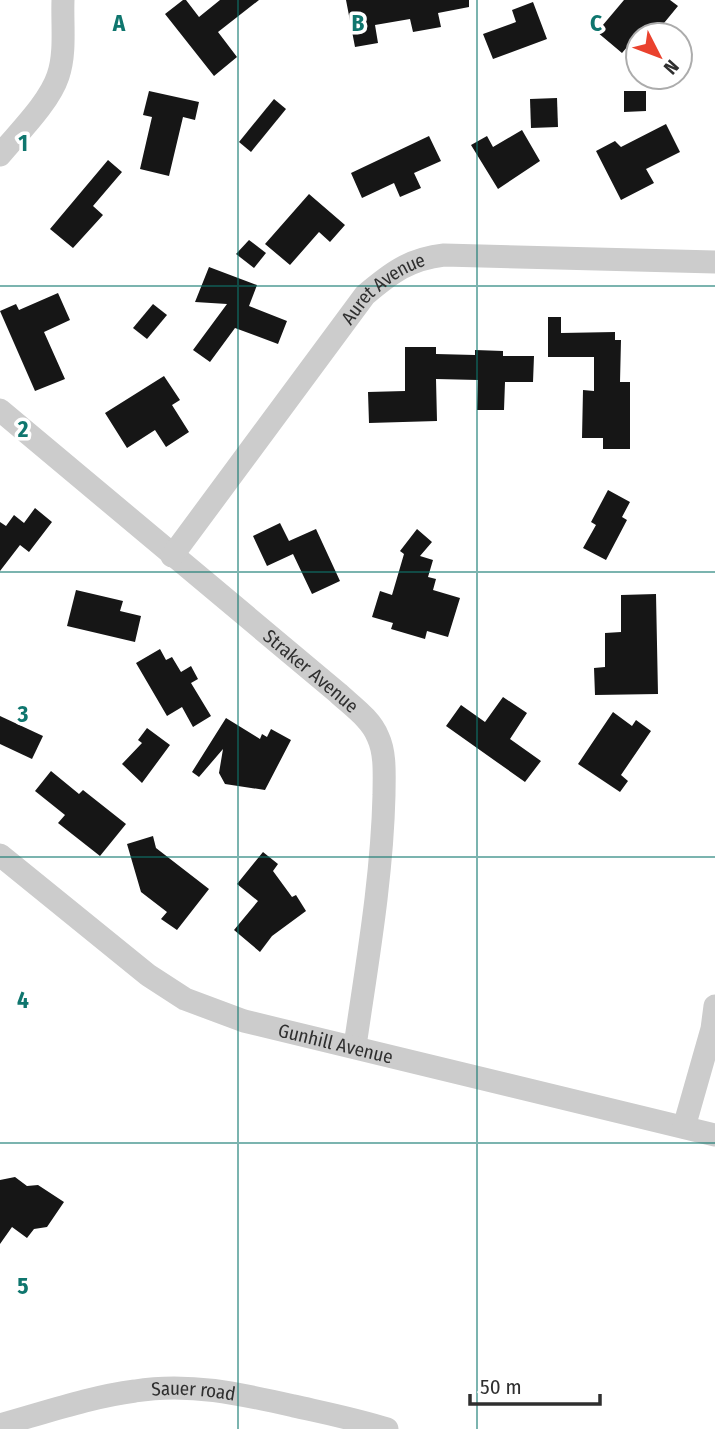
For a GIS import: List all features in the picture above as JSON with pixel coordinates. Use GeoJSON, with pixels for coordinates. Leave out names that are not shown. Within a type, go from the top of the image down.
{"type":"FeatureCollection","features":[{"type":"Feature","properties":{"kind":"street"},"geometry":{"type":"LineString","coordinates":[[0,155],[46,99],[58,78],[63,0]]}},
{"type":"Feature","properties":{"kind":"street","name":"Auret Avenue"},"geometry":{"type":"LineString","coordinates":[[172,556],[365,295],[393,271],[422,258],[444,255],[715,262]]}},
{"type":"Feature","properties":{"kind":"street","name":"Straker Avenue"},"geometry":{"type":"LineString","coordinates":[[0,410],[338,693],[362,714],[379,737],[384,768],[383,819],[372,927],[355,1046]]}},
{"type":"Feature","properties":{"kind":"street","name":"Gunhill Avenue"},"geometry":{"type":"LineString","coordinates":[[0,855],[148,975],[185,999],[244,1021],[715,1135]]}},
{"type":"Feature","properties":{"kind":"street"},"geometry":{"type":"LineString","coordinates":[[684,1127],[712,1029],[715,1006]]}},
{"type":"Feature","properties":{"kind":"street","name":"Sauer road"},"geometry":{"type":"LineString","coordinates":[[0,1425],[101,1397],[172,1387],[208,1389],[253,1397],[360,1420],[387,1429]]}},
{"type":"Feature","properties":{"kind":"building"},"geometry":{"type":"Polygon","coordinates":[[[186,0],[199,17],[220,0],[259,0],[218,32],[237,57],[214,76],[165,14],[186,0]]]}},
{"type":"Feature","properties":{"kind":"building"},"geometry":{"type":"Polygon","coordinates":[[[346,0],[469,0],[469,7],[438,13],[441,27],[413,32],[410,19],[375,25],[378,43],[355,47],[346,0]]]}},
{"type":"Feature","properties":{"kind":"building"},"geometry":{"type":"Polygon","coordinates":[[[624,0],[670,0],[678,6],[666,21],[624,21],[622,53],[597,32],[624,0]]]}},
{"type":"Feature","properties":{"kind":"building"},"geometry":{"type":"Polygon","coordinates":[[[533,2],[547,39],[493,59],[483,34],[516,22],[512,10],[533,2]]]}},
{"type":"Feature","properties":{"kind":"building"},"geometry":{"type":"Polygon","coordinates":[[[149,91],[199,102],[195,120],[183,117],[169,176],[140,169],[152,117],[143,115],[149,91]]]}},
{"type":"Feature","properties":{"kind":"building"},"geometry":{"type":"Polygon","coordinates":[[[624,91],[646,91],[646,111],[624,112],[624,91]]]}},
{"type":"Feature","properties":{"kind":"building"},"geometry":{"type":"Polygon","coordinates":[[[557,98],[558,127],[531,128],[530,99],[557,98]]]}},
{"type":"Feature","properties":{"kind":"building"},"geometry":{"type":"Polygon","coordinates":[[[274,99],[286,109],[251,152],[239,142],[274,99]]]}},
{"type":"Feature","properties":{"kind":"building"},"geometry":{"type":"Polygon","coordinates":[[[666,124],[680,152],[646,169],[654,183],[621,200],[596,151],[615,141],[621,147],[666,124]]]}},
{"type":"Feature","properties":{"kind":"building"},"geometry":{"type":"Polygon","coordinates":[[[522,130],[540,161],[498,189],[471,145],[487,136],[493,147],[522,130]]]}},
{"type":"Feature","properties":{"kind":"building"},"geometry":{"type":"Polygon","coordinates":[[[429,136],[441,161],[414,173],[421,188],[400,197],[394,183],[362,198],[351,173],[429,136]]]}},
{"type":"Feature","properties":{"kind":"building"},"geometry":{"type":"Polygon","coordinates":[[[108,160],[122,172],[93,206],[103,215],[73,248],[50,229],[108,160]]]}},
{"type":"Feature","properties":{"kind":"building"},"geometry":{"type":"Polygon","coordinates":[[[309,194],[345,225],[330,242],[319,232],[290,265],[265,244],[309,194]]]}},
{"type":"Feature","properties":{"kind":"building"},"geometry":{"type":"Polygon","coordinates":[[[249,240],[266,253],[254,268],[236,254],[249,240]]]}},
{"type":"Feature","properties":{"kind":"building"},"geometry":{"type":"Polygon","coordinates":[[[209,267],[257,285],[249,306],[287,321],[278,344],[235,328],[210,362],[193,350],[227,304],[195,302],[209,267]]]}},
{"type":"Feature","properties":{"kind":"building"},"geometry":{"type":"Polygon","coordinates":[[[58,293],[70,320],[44,332],[65,379],[35,391],[0,311],[16,304],[19,310],[58,293]]]}},
{"type":"Feature","properties":{"kind":"building"},"geometry":{"type":"Polygon","coordinates":[[[153,304],[167,315],[147,339],[133,328],[153,304]]]}},
{"type":"Feature","properties":{"kind":"building"},"geometry":{"type":"Polygon","coordinates":[[[548,317],[561,317],[561,333],[615,332],[615,340],[621,340],[620,382],[630,382],[630,449],[603,449],[603,438],[582,438],[583,390],[594,391],[594,357],[548,357],[548,317]]]}},
{"type":"Feature","properties":{"kind":"building"},"geometry":{"type":"Polygon","coordinates":[[[405,347],[436,347],[436,354],[475,355],[475,350],[503,351],[503,356],[534,356],[533,382],[505,382],[504,410],[477,410],[478,380],[436,379],[437,421],[369,423],[368,392],[405,391],[405,347]]]}},
{"type":"Feature","properties":{"kind":"building"},"geometry":{"type":"Polygon","coordinates":[[[164,376],[180,400],[172,405],[189,432],[166,447],[155,430],[127,448],[105,413],[164,376]]]}},
{"type":"Feature","properties":{"kind":"building"},"geometry":{"type":"Polygon","coordinates":[[[608,490],[630,502],[622,517],[627,520],[606,560],[583,548],[596,525],[591,522],[608,490]]]}},
{"type":"Feature","properties":{"kind":"building"},"geometry":{"type":"Polygon","coordinates":[[[35,508],[52,522],[29,552],[20,545],[0,571],[0,522],[6,526],[14,515],[24,523],[35,508]]]}},
{"type":"Feature","properties":{"kind":"building"},"geometry":{"type":"Polygon","coordinates":[[[280,523],[289,541],[316,529],[340,581],[312,594],[293,554],[267,566],[253,536],[280,523]]]}},
{"type":"Feature","properties":{"kind":"building"},"geometry":{"type":"Polygon","coordinates":[[[417,529],[432,542],[420,556],[433,560],[428,577],[436,579],[433,590],[460,598],[448,637],[427,631],[425,639],[391,629],[393,623],[372,617],[380,591],[392,595],[404,554],[400,551],[417,529]]]}},
{"type":"Feature","properties":{"kind":"building"},"geometry":{"type":"Polygon","coordinates":[[[76,590],[123,601],[120,611],[141,616],[135,642],[67,626],[76,590]]]}},
{"type":"Feature","properties":{"kind":"building"},"geometry":{"type":"Polygon","coordinates":[[[656,594],[658,694],[595,695],[594,668],[605,667],[605,633],[621,632],[621,595],[656,594]]]}},
{"type":"Feature","properties":{"kind":"building"},"geometry":{"type":"Polygon","coordinates":[[[160,649],[166,660],[172,657],[181,672],[191,666],[198,679],[191,683],[211,716],[193,727],[182,707],[167,716],[136,663],[160,649]]]}},
{"type":"Feature","properties":{"kind":"building"},"geometry":{"type":"Polygon","coordinates":[[[503,697],[527,713],[510,739],[541,761],[525,782],[446,726],[461,705],[485,722],[503,697]]]}},
{"type":"Feature","properties":{"kind":"building"},"geometry":{"type":"Polygon","coordinates":[[[613,712],[632,726],[636,720],[651,731],[621,775],[628,781],[620,792],[578,764],[613,712]]]}},
{"type":"Feature","properties":{"kind":"building"},"geometry":{"type":"Polygon","coordinates":[[[0,716],[43,736],[32,759],[0,744],[0,716]]]}},
{"type":"Feature","properties":{"kind":"building"},"geometry":{"type":"Polygon","coordinates":[[[226,718],[260,739],[262,734],[267,737],[271,729],[291,740],[265,790],[225,784],[219,773],[223,749],[199,777],[192,772],[226,718]]]}},
{"type":"Feature","properties":{"kind":"building"},"geometry":{"type":"Polygon","coordinates":[[[147,728],[170,745],[142,783],[122,764],[142,743],[138,740],[147,728]]]}},
{"type":"Feature","properties":{"kind":"building"},"geometry":{"type":"Polygon","coordinates":[[[51,771],[79,794],[83,790],[126,824],[100,856],[58,823],[65,815],[35,791],[51,771]]]}},
{"type":"Feature","properties":{"kind":"building"},"geometry":{"type":"Polygon","coordinates":[[[153,836],[156,848],[209,889],[177,930],[161,919],[167,912],[141,892],[127,844],[153,836]]]}},
{"type":"Feature","properties":{"kind":"building"},"geometry":{"type":"Polygon","coordinates":[[[263,852],[278,864],[273,871],[292,897],[296,895],[306,911],[272,936],[260,952],[234,930],[258,901],[237,884],[263,852]]]}},
{"type":"Feature","properties":{"kind":"building"},"geometry":{"type":"Polygon","coordinates":[[[15,1177],[27,1186],[38,1185],[64,1202],[47,1227],[34,1229],[27,1238],[12,1227],[0,1244],[0,1180],[15,1177]]]}}]}
